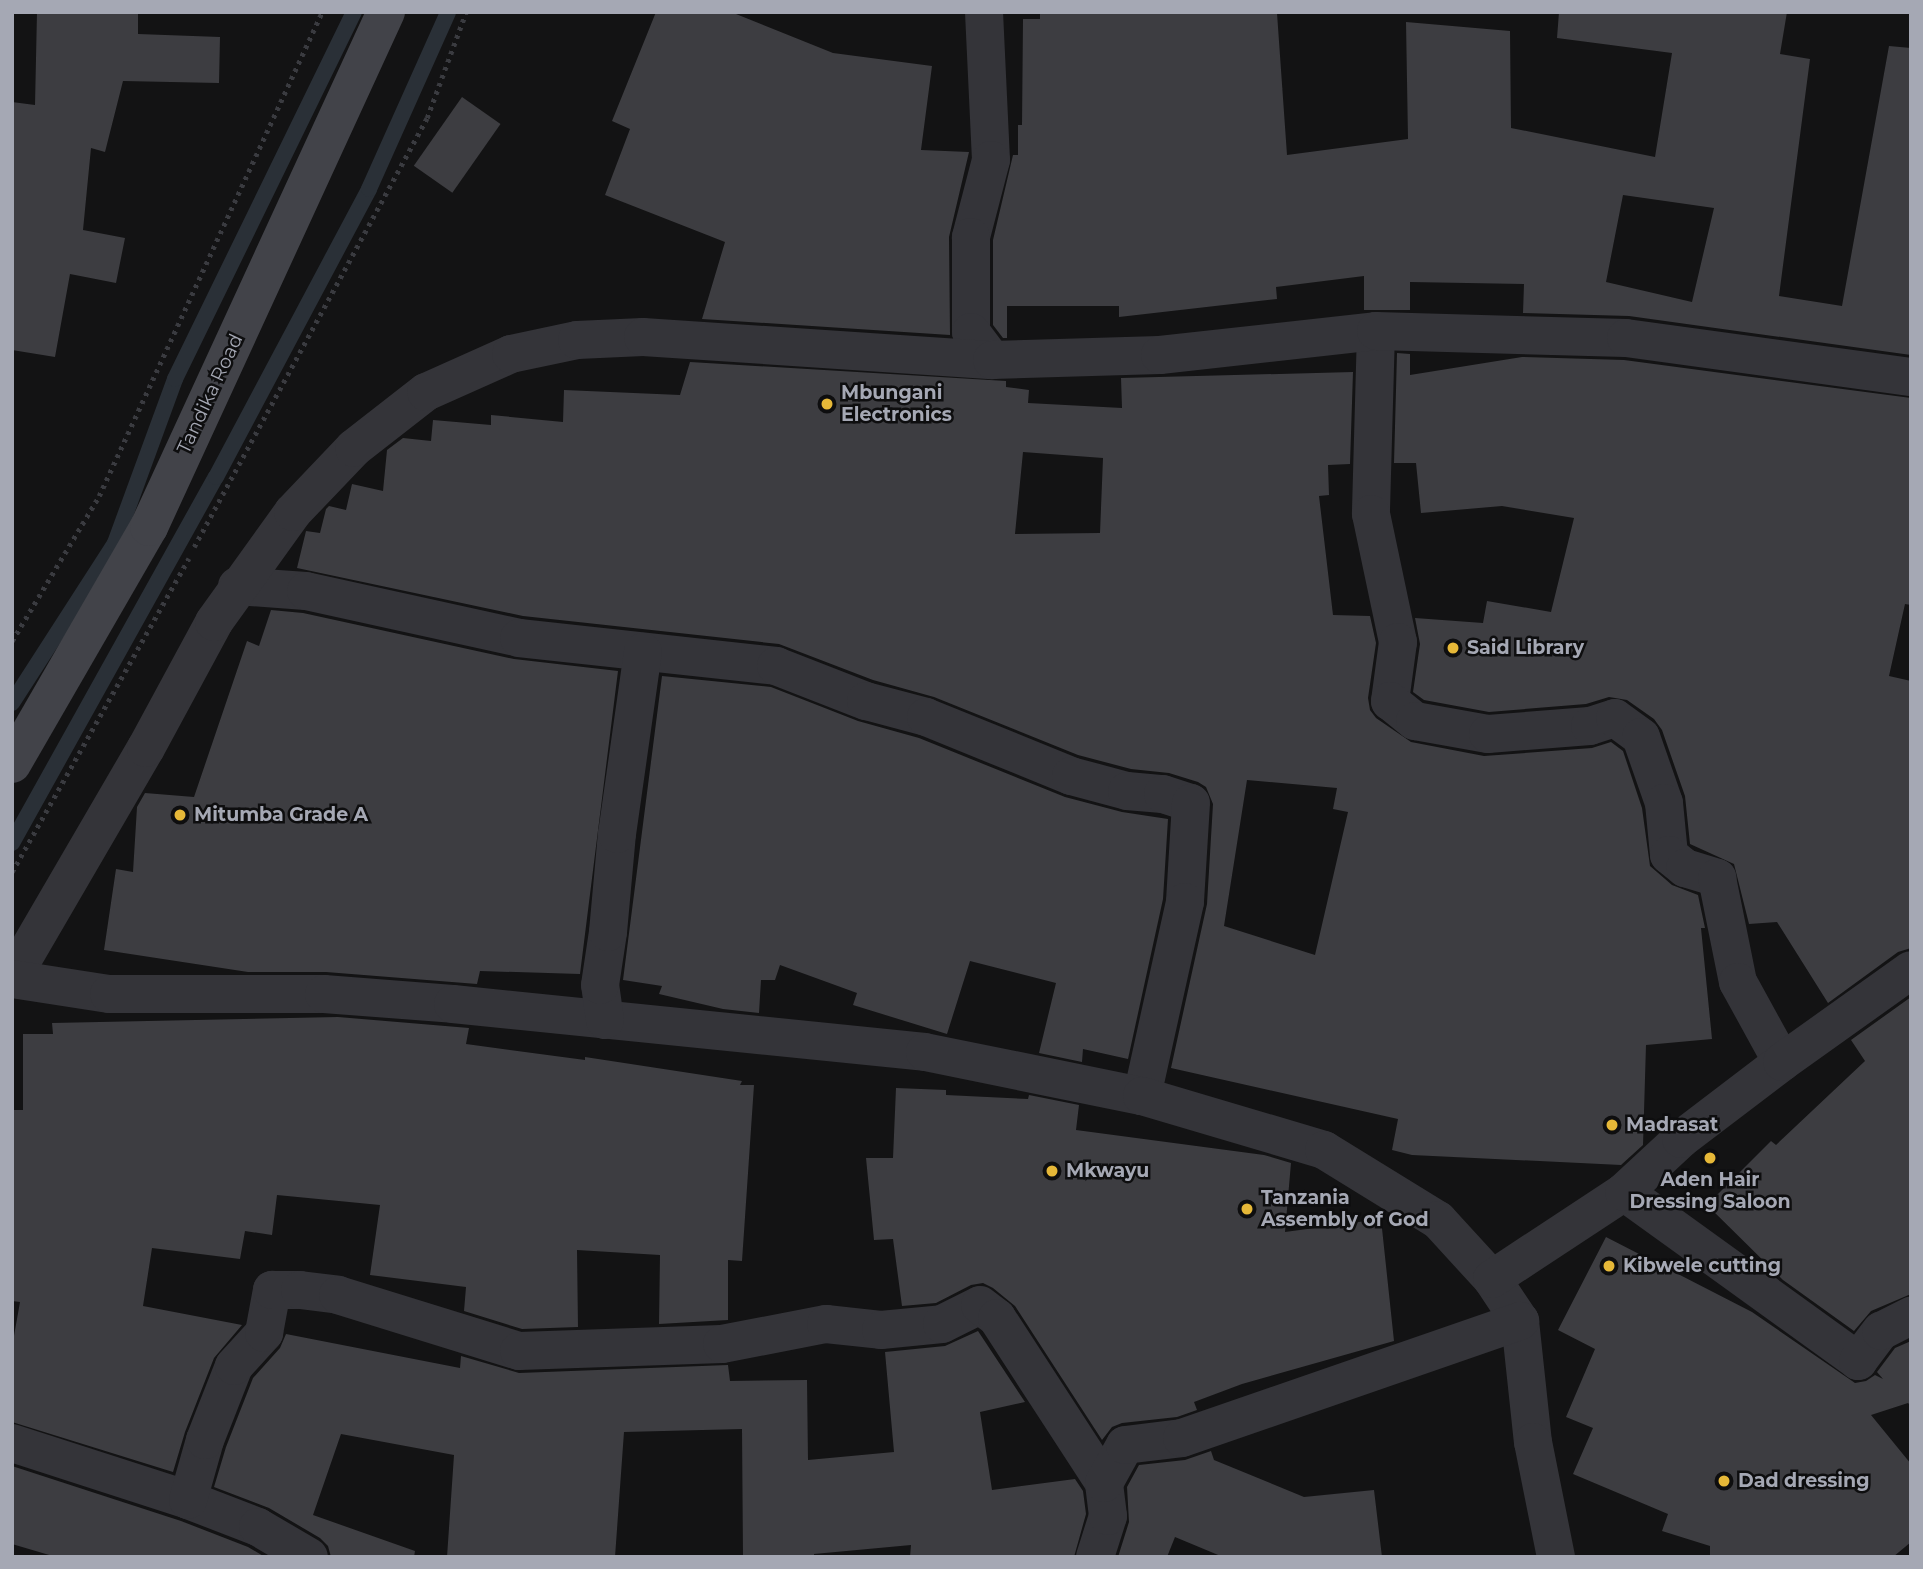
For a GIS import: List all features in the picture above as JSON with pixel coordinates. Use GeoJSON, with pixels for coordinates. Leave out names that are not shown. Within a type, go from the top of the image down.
{"type":"FeatureCollection","features":[{"type":"Feature","properties":{"kind":"street","name":"Tandika Road"},"geometry":{"type":"LineString","coordinates":[[12,764],[149,527],[386,12]]}},
{"type":"Feature","properties":{"kind":"street"},"geometry":{"type":"LineString","coordinates":[[984,12],[991,160],[971,237],[971,332],[992,360]]}},
{"type":"Feature","properties":{"kind":"street"},"geometry":{"type":"LineString","coordinates":[[1376,331],[1371,514],[1398,642],[1390,701],[1415,722],[1488,734],[1590,726],[1615,718],[1641,737],[1664,803],[1669,855],[1685,868],[1717,878],[1738,982],[1782,1062]]}},
{"type":"Feature","properties":{"kind":"street"},"geometry":{"type":"LineString","coordinates":[[1556,1557],[1533,1442],[1520,1321],[1492,1279],[1438,1220],[1324,1150],[1142,1096],[925,1052],[324,993],[109,994],[12,979],[146,748],[214,622],[237,586],[293,513],[354,448],[426,392],[511,354],[577,340],[643,337],[992,360],[1160,355],[1376,331],[1626,338],[1911,377]]}},
{"type":"Feature","properties":{"kind":"street"},"geometry":{"type":"LineString","coordinates":[[237,586],[306,591],[519,638],[776,666],[866,701],[926,717],[1071,776],[1127,791],[1163,794],[1191,803],[1185,902],[1142,1096]]}},
{"type":"Feature","properties":{"kind":"street"},"geometry":{"type":"LineString","coordinates":[[605,1020],[600,985],[617,834],[643,652]]}},
{"type":"Feature","properties":{"kind":"street"},"geometry":{"type":"LineString","coordinates":[[1492,1279],[1623,1192],[1681,1139],[1782,1062],[1911,970]]}},
{"type":"Feature","properties":{"kind":"street"},"geometry":{"type":"LineString","coordinates":[[1623,1192],[1858,1361],[1881,1331],[1911,1316]]}},
{"type":"Feature","properties":{"kind":"street"},"geometry":{"type":"LineString","coordinates":[[188,1500],[205,1440],[234,1366],[264,1333],[272,1290],[300,1290],[338,1296],[519,1351],[722,1344],[826,1325],[881,1330],[942,1325],[980,1305],[997,1318],[1104,1483],[1108,1516],[1095,1557]]}},
{"type":"Feature","properties":{"kind":"street"},"geometry":{"type":"LineString","coordinates":[[1104,1483],[1125,1445],[1182,1438],[1520,1321]]}},
{"type":"Feature","properties":{"kind":"street"},"geometry":{"type":"LineString","coordinates":[[12,1443],[188,1500],[258,1528],[309,1557]]}},
{"type":"Feature","properties":{"kind":"path"},"geometry":{"type":"LineString","coordinates":[[12,641],[99,496],[322,12]]}},
{"type":"Feature","properties":{"kind":"path"},"geometry":{"type":"LineString","coordinates":[[12,872],[182,570],[427,118],[466,12]]}},
{"type":"Feature","properties":{"kind":"building"},"geometry":{"type":"Polygon","coordinates":[[[37,12],[138,12],[138,34],[220,37],[219,83],[123,81],[105,152],[91,148],[83,230],[125,238],[116,283],[70,274],[55,357],[12,350],[12,102],[35,105],[37,12]]]}},
{"type":"Feature","properties":{"kind":"building"},"geometry":{"type":"Polygon","coordinates":[[[656,12],[731,12],[833,53],[932,66],[921,150],[969,152],[949,237],[950,335],[702,319],[725,242],[605,195],[630,129],[612,121],[656,12]]]}},
{"type":"Feature","properties":{"kind":"building"},"geometry":{"type":"Polygon","coordinates":[[[1040,12],[1277,13],[1287,155],[1408,139],[1406,22],[1510,31],[1511,128],[1655,157],[1672,53],[1557,38],[1559,12],[1787,12],[1780,54],[1810,59],[1779,296],[1842,306],[1889,46],[1911,48],[1911,355],[1629,316],[1523,313],[1524,284],[1410,282],[1410,310],[1364,310],[1364,276],[1276,287],[1277,299],[1119,317],[1119,306],[1007,306],[1007,338],[1003,338],[993,325],[993,240],[1013,155],[1018,155],[1018,125],[1022,125],[1023,19],[1040,19],[1040,12]],[[1623,195],[1606,282],[1692,302],[1714,208],[1623,195]]]}},
{"type":"Feature","properties":{"kind":"building"},"geometry":{"type":"Polygon","coordinates":[[[462,97],[501,124],[452,193],[414,166],[462,97]]]}},
{"type":"Feature","properties":{"kind":"building"},"geometry":{"type":"Polygon","coordinates":[[[1397,353],[1410,354],[1410,375],[1522,357],[1624,360],[1911,398],[1911,605],[1905,604],[1889,676],[1911,681],[1911,948],[1898,952],[1828,1003],[1777,922],[1749,924],[1734,864],[1690,844],[1685,796],[1662,730],[1654,719],[1627,700],[1609,697],[1586,704],[1489,712],[1424,700],[1413,692],[1420,644],[1415,618],[1483,623],[1487,601],[1551,612],[1574,518],[1502,506],[1421,513],[1416,463],[1394,463],[1397,353]]]}},
{"type":"Feature","properties":{"kind":"building"},"geometry":{"type":"Polygon","coordinates":[[[690,362],[1006,381],[1006,387],[1029,390],[1028,403],[1122,408],[1121,378],[1353,372],[1350,464],[1328,465],[1329,495],[1319,496],[1333,615],[1370,616],[1376,643],[1368,698],[1370,710],[1376,718],[1411,742],[1484,756],[1592,748],[1611,742],[1623,751],[1642,808],[1650,866],[1672,885],[1698,895],[1705,928],[1701,928],[1712,1039],[1646,1045],[1643,1145],[1621,1165],[1412,1155],[1392,1150],[1398,1119],[1171,1068],[1207,904],[1213,804],[1206,787],[1198,782],[1169,773],[1131,769],[1078,755],[934,697],[873,680],[779,644],[523,616],[297,568],[306,531],[320,533],[326,509],[329,506],[346,510],[352,484],[383,491],[387,450],[403,438],[431,441],[433,420],[491,425],[491,415],[563,422],[564,390],[680,395],[690,362]],[[1023,452],[1015,534],[1100,533],[1103,458],[1023,452]],[[1247,780],[1224,926],[1315,955],[1348,812],[1333,809],[1337,788],[1247,780]]]}},
{"type":"Feature","properties":{"kind":"building"},"geometry":{"type":"Polygon","coordinates":[[[271,610],[303,613],[514,659],[618,671],[580,974],[480,971],[477,984],[326,972],[248,972],[104,950],[116,869],[133,872],[137,807],[145,793],[194,797],[247,641],[259,646],[271,610]]]}},
{"type":"Feature","properties":{"kind":"building"},"geometry":{"type":"Polygon","coordinates":[[[662,676],[771,687],[858,721],[919,738],[1065,797],[1122,812],[1168,819],[1163,899],[1128,1059],[1083,1049],[1082,1062],[1039,1053],[1056,983],[970,961],[947,1034],[853,1005],[857,993],[780,965],[775,980],[761,980],[759,1013],[723,1009],[659,994],[662,986],[623,980],[662,676]]]}},
{"type":"Feature","properties":{"kind":"building"},"geometry":{"type":"Polygon","coordinates":[[[1911,997],[1911,1294],[1871,1311],[1854,1331],[1783,1280],[1707,1205],[1771,1141],[1776,1145],[1865,1061],[1851,1040],[1911,997]]]}},
{"type":"Feature","properties":{"kind":"building"},"geometry":{"type":"Polygon","coordinates":[[[338,1017],[469,1028],[466,1044],[585,1060],[585,1057],[742,1081],[740,1085],[754,1085],[742,1261],[728,1260],[728,1320],[659,1324],[660,1255],[577,1250],[578,1327],[522,1329],[464,1311],[466,1287],[370,1275],[380,1205],[277,1195],[272,1235],[245,1231],[240,1259],[152,1248],[143,1306],[242,1325],[214,1358],[185,1432],[173,1472],[12,1422],[12,1347],[20,1302],[12,1301],[13,1110],[23,1110],[23,1034],[53,1034],[52,1023],[338,1017]]]}},
{"type":"Feature","properties":{"kind":"building"},"geometry":{"type":"Polygon","coordinates":[[[896,1088],[946,1090],[946,1095],[1028,1099],[1029,1095],[1079,1105],[1076,1130],[1264,1155],[1291,1163],[1285,1232],[1381,1219],[1394,1341],[1242,1384],[1194,1402],[1197,1410],[1177,1417],[1122,1423],[1112,1427],[1102,1440],[1015,1306],[993,1288],[983,1283],[971,1285],[936,1303],[902,1306],[893,1239],[874,1240],[866,1158],[893,1158],[896,1088]]]}},
{"type":"Feature","properties":{"kind":"building"},"geometry":{"type":"Polygon","coordinates":[[[1606,1237],[1752,1312],[1855,1383],[1866,1381],[1875,1375],[1883,1379],[1877,1372],[1895,1348],[1911,1341],[1911,1406],[1908,1403],[1871,1415],[1911,1464],[1911,1542],[1893,1557],[1710,1557],[1710,1546],[1662,1531],[1668,1514],[1573,1474],[1593,1428],[1566,1417],[1595,1349],[1558,1330],[1606,1237]]]}},
{"type":"Feature","properties":{"kind":"building"},"geometry":{"type":"Polygon","coordinates":[[[978,1331],[1025,1402],[980,1412],[992,1490],[1075,1479],[1083,1491],[1086,1514],[1074,1557],[910,1557],[911,1545],[814,1554],[814,1557],[743,1557],[742,1429],[624,1432],[615,1557],[447,1557],[454,1455],[341,1434],[313,1515],[415,1551],[414,1557],[331,1557],[328,1546],[320,1538],[269,1508],[214,1487],[226,1447],[253,1378],[280,1348],[286,1334],[460,1368],[461,1356],[519,1373],[728,1365],[730,1381],[807,1380],[808,1460],[894,1452],[885,1352],[945,1346],[978,1331]]]}},
{"type":"Feature","properties":{"kind":"building"},"geometry":{"type":"Polygon","coordinates":[[[1211,1451],[1214,1460],[1304,1497],[1374,1490],[1382,1557],[1223,1557],[1175,1537],[1167,1557],[1118,1557],[1129,1522],[1127,1487],[1139,1465],[1185,1460],[1211,1451]]]}},
{"type":"Feature","properties":{"kind":"building"},"geometry":{"type":"Polygon","coordinates":[[[12,1466],[181,1521],[248,1547],[265,1557],[56,1557],[12,1544],[12,1466]]]}},
{"type":"Feature","properties":{"kind":"waterway"},"geometry":{"type":"LineString","coordinates":[[12,703],[115,543],[175,379],[354,12]]}},
{"type":"Feature","properties":{"kind":"waterway"},"geometry":{"type":"LineString","coordinates":[[12,843],[216,477],[369,189],[448,12]]}},
{"type":"Feature","properties":{"kind":"place","name":"Mbungani Electronics"},"geometry":{"type":"Point","coordinates":[827,404]}},
{"type":"Feature","properties":{"kind":"place","name":"Said Library"},"geometry":{"type":"Point","coordinates":[1453,648]}},
{"type":"Feature","properties":{"kind":"place","name":"Mitumba Grade A"},"geometry":{"type":"Point","coordinates":[180,815]}},
{"type":"Feature","properties":{"kind":"place","name":"Madrasat"},"geometry":{"type":"Point","coordinates":[1612,1125]}},
{"type":"Feature","properties":{"kind":"place","name":"Aden Hair Dressing Saloon"},"geometry":{"type":"Point","coordinates":[1710,1158]}},
{"type":"Feature","properties":{"kind":"place","name":"Mkwayu"},"geometry":{"type":"Point","coordinates":[1052,1171]}},
{"type":"Feature","properties":{"kind":"place","name":"Tanzania Assembly of God"},"geometry":{"type":"Point","coordinates":[1247,1209]}},
{"type":"Feature","properties":{"kind":"place","name":"Kibwele cutting"},"geometry":{"type":"Point","coordinates":[1609,1266]}},
{"type":"Feature","properties":{"kind":"place","name":"Dad dressing"},"geometry":{"type":"Point","coordinates":[1724,1481]}}]}
